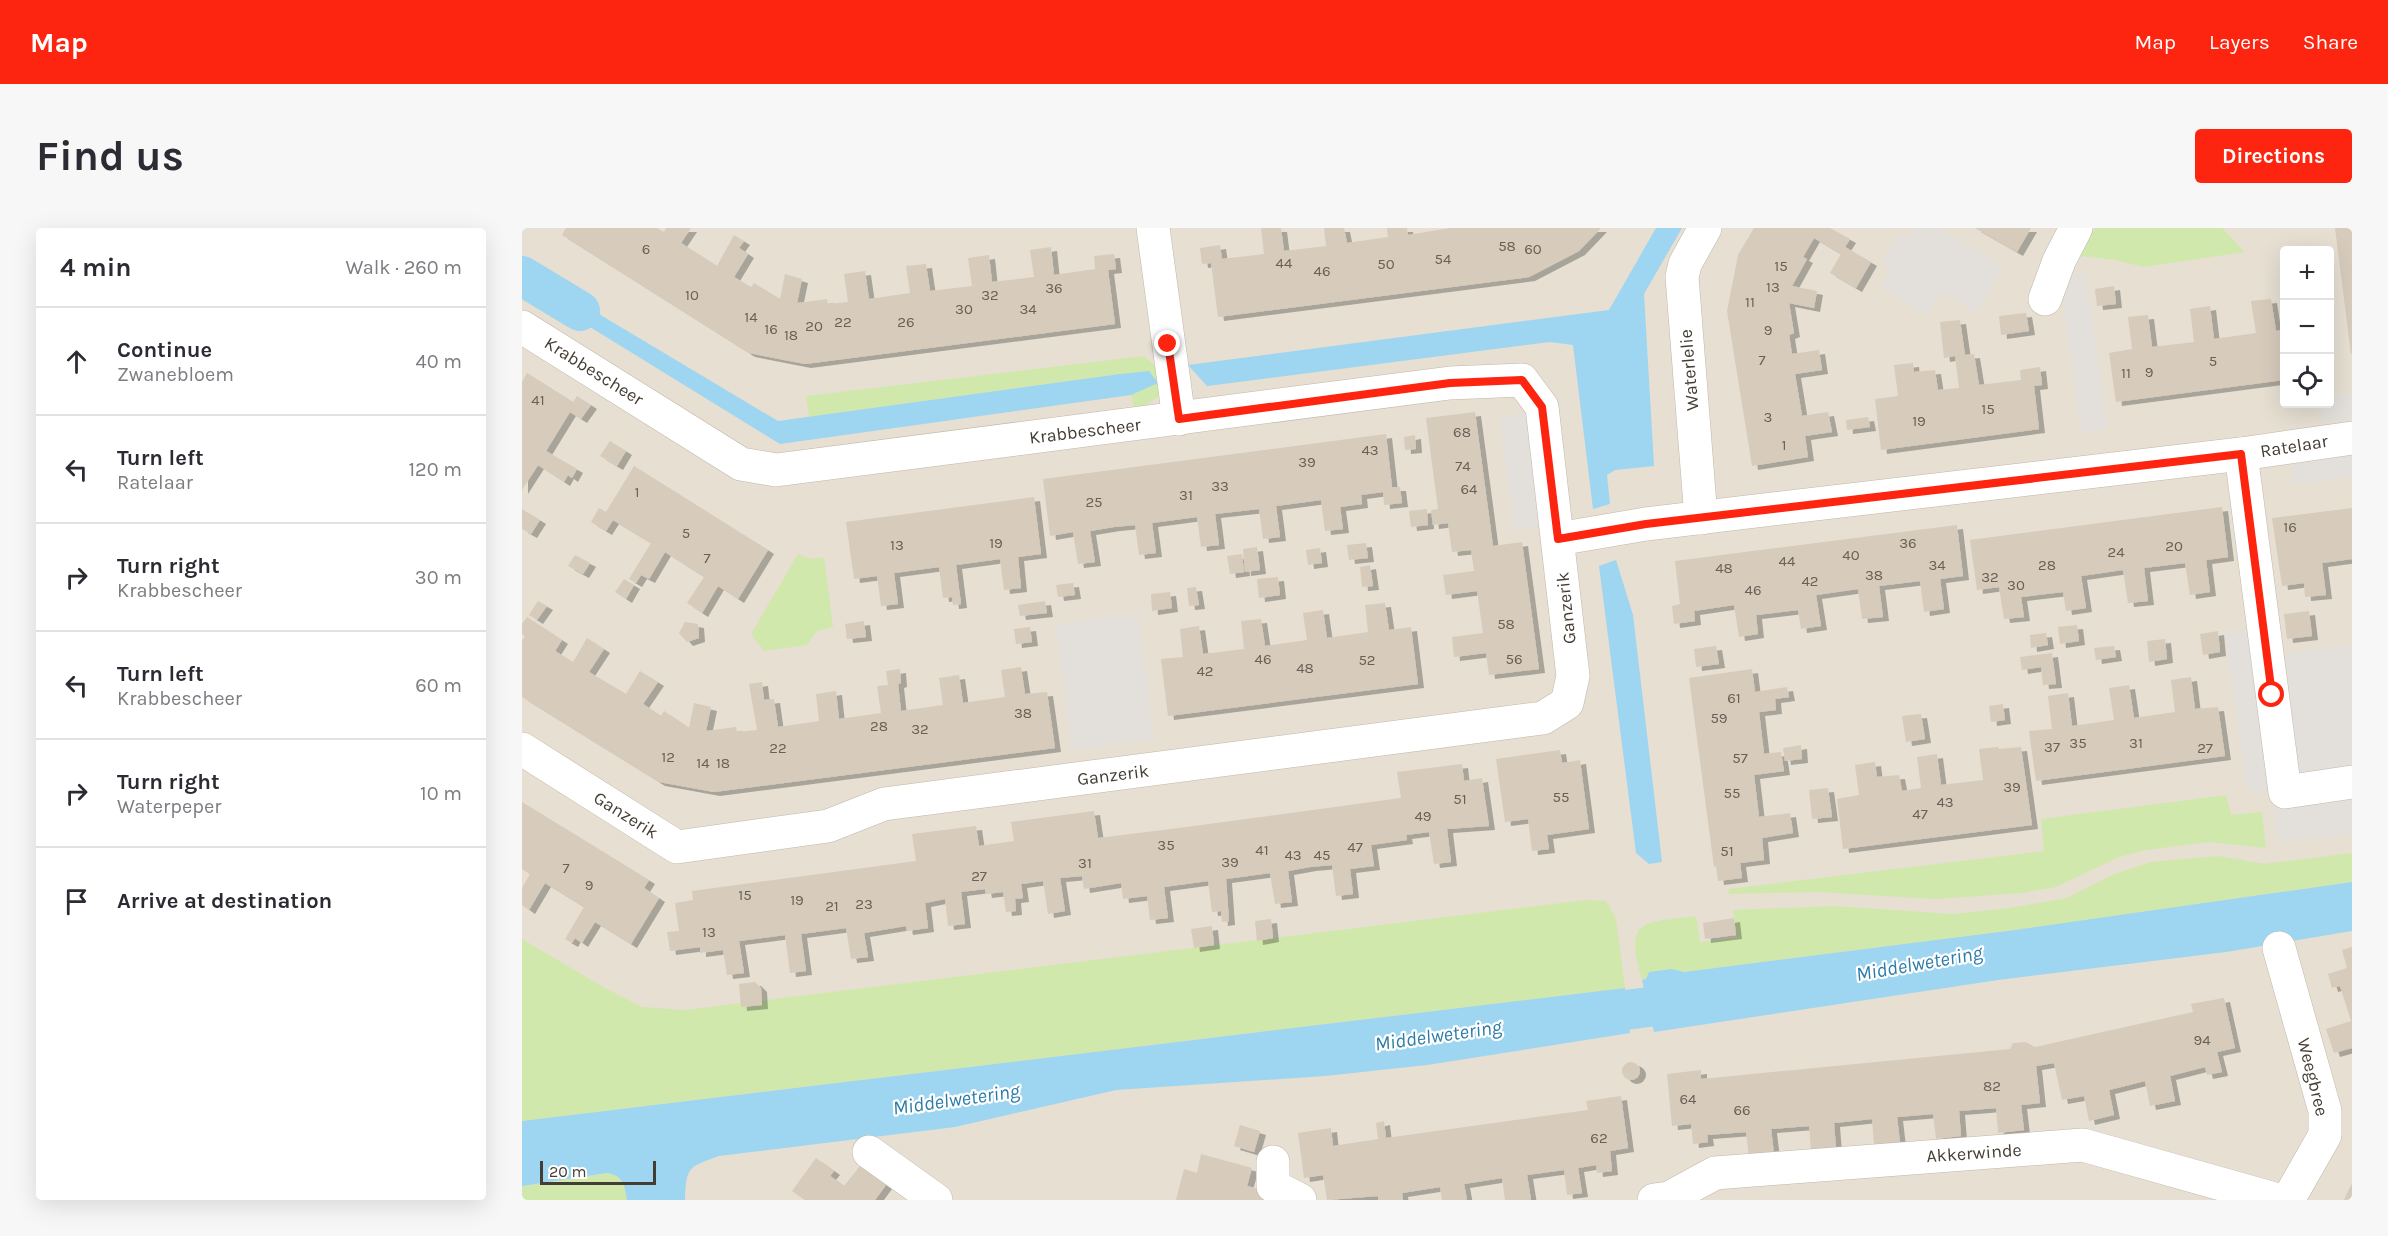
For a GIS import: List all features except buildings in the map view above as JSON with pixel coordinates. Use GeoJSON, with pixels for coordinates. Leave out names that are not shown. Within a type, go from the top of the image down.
{"type":"FeatureCollection","features":[{"type":"Feature","properties":{"kind":"street"},"geometry":{"type":"LineString","coordinates":[[1153,228],[1179,419]]}},
{"type":"Feature","properties":{"kind":"street","name":"Waterlelie"},"geometry":{"type":"LineString","coordinates":[[1701,518],[1682,277],[1685,264],[1705,228]]}},
{"type":"Feature","properties":{"kind":"street"},"geometry":{"type":"LineString","coordinates":[[2045,299],[2076,228]]}},
{"type":"Feature","properties":{"kind":"street","name":"Krabbescheer"},"geometry":{"type":"LineString","coordinates":[[522,327],[741,464],[776,470],[1450,383],[1522,380],[1542,407],[1558,539]]}},
{"type":"Feature","properties":{"kind":"street","name":"Ratelaar"},"geometry":{"type":"LineString","coordinates":[[1558,539],[1701,518],[2241,454],[2352,438]]}},
{"type":"Feature","properties":{"kind":"street"},"geometry":{"type":"LineString","coordinates":[[2241,454],[2285,792],[2352,782]]}},
{"type":"Feature","properties":{"kind":"street","name":"Ganzerik"},"geometry":{"type":"LineString","coordinates":[[522,750],[677,848],[828,826],[884,804],[1543,718],[1567,704],[1573,676],[1558,539]]}},
{"type":"Feature","properties":{"kind":"street","name":"Weegbree"},"geometry":{"type":"LineString","coordinates":[[2279,948],[2325,1111],[2325,1135],[2288,1200]]}},
{"type":"Feature","properties":{"kind":"street","name":"Akkerwinde"},"geometry":{"type":"LineString","coordinates":[[1664,1199],[1715,1173],[2083,1145],[2278,1200]]}},
{"type":"Feature","properties":{"kind":"street"},"geometry":{"type":"LineString","coordinates":[[869,1152],[936,1200]]}},
{"type":"Feature","properties":{"kind":"street"},"geometry":{"type":"LineString","coordinates":[[1273,1162],[1273,1186],[1300,1200]]}},
{"type":"Feature","properties":{"kind":"shaded area"},"geometry":{"type":"Polygon","coordinates":[[[522,228],[2352,228],[2352,1200],[522,1200],[522,228]]]}},
{"type":"Feature","properties":{"kind":"shaded area"},"geometry":{"type":"Polygon","coordinates":[[[1915,228],[1938,228],[2003,266],[1976,313],[1941,292],[1927,316],[1880,288],[1891,267],[1882,262],[1898,233],[1909,239],[1915,228]]]}},
{"type":"Feature","properties":{"kind":"shaded area"},"geometry":{"type":"Polygon","coordinates":[[[2086,273],[2108,428],[2081,432],[2060,277],[2086,273]]]}},
{"type":"Feature","properties":{"kind":"shaded area"},"geometry":{"type":"Polygon","coordinates":[[[2352,393],[2352,419],[2322,423],[2320,408],[2334,408],[2334,395],[2352,393]]]}},
{"type":"Feature","properties":{"kind":"shaded area"},"geometry":{"type":"Polygon","coordinates":[[[1528,413],[1542,527],[1514,531],[1500,417],[1528,413]]]}},
{"type":"Feature","properties":{"kind":"shaded area"},"geometry":{"type":"Polygon","coordinates":[[[2352,451],[2352,477],[2294,484],[2291,459],[2352,451]]]}},
{"type":"Feature","properties":{"kind":"shaded area"},"geometry":{"type":"Polygon","coordinates":[[[1138,613],[1154,739],[1072,750],[1056,624],[1138,613]]]}},
{"type":"Feature","properties":{"kind":"shaded area"},"geometry":{"type":"Polygon","coordinates":[[[2274,626],[2279,655],[2352,645],[2352,834],[2278,842],[2271,792],[2248,792],[2225,633],[2274,626]]]}},
{"type":"Feature","properties":{"kind":"green space"},"geometry":{"type":"Polygon","coordinates":[[[2095,228],[2222,228],[2245,252],[2143,267],[2116,260],[2080,256],[2095,228]]]}},
{"type":"Feature","properties":{"kind":"green space"},"geometry":{"type":"Polygon","coordinates":[[[1144,356],[1159,369],[1161,395],[1135,412],[1131,395],[1157,383],[1120,374],[809,417],[806,396],[1144,356]]]}},
{"type":"Feature","properties":{"kind":"green space"},"geometry":{"type":"Polygon","coordinates":[[[798,554],[810,559],[824,557],[833,627],[817,631],[807,645],[764,651],[751,634],[798,554]]]}},
{"type":"Feature","properties":{"kind":"green space"},"geometry":{"type":"Polygon","coordinates":[[[2226,795],[2231,815],[2262,812],[2266,848],[2209,842],[2146,850],[2119,857],[2056,887],[2021,893],[1935,899],[1817,892],[1728,894],[1729,889],[2044,851],[2041,819],[2226,795]]]}},
{"type":"Feature","properties":{"kind":"green space"},"geometry":{"type":"Polygon","coordinates":[[[2352,853],[2352,882],[2015,930],[1684,972],[1672,969],[1649,972],[1646,979],[1642,980],[1637,959],[1635,944],[1637,934],[1642,927],[1663,920],[1696,916],[1700,942],[1737,938],[1733,910],[1833,906],[1953,914],[2010,908],[2067,898],[2112,875],[2151,862],[2218,856],[2265,864],[2352,853]]]}},
{"type":"Feature","properties":{"kind":"green space"},"geometry":{"type":"Polygon","coordinates":[[[1586,900],[1606,901],[1616,919],[1625,988],[522,1121],[522,939],[642,1007],[685,1010],[1586,900]]]}},
{"type":"Feature","properties":{"kind":"green space"},"geometry":{"type":"Polygon","coordinates":[[[607,1173],[620,1179],[627,1200],[522,1200],[522,1186],[607,1173]]]}},
{"type":"Feature","properties":{"kind":"water"},"geometry":{"type":"Polygon","coordinates":[[[1656,228],[1682,228],[1644,294],[1654,466],[1615,470],[1607,475],[1610,504],[1593,509],[1573,345],[1550,342],[1207,386],[1188,365],[1609,310],[1656,228]]]}},
{"type":"Feature","properties":{"kind":"water"},"geometry":{"type":"Polygon","coordinates":[[[537,277],[778,421],[1149,371],[1158,383],[1131,395],[780,444],[530,290],[532,281],[537,277]]]}},
{"type":"Feature","properties":{"kind":"water"},"geometry":{"type":"Polygon","coordinates":[[[1616,560],[1633,615],[1662,862],[1649,864],[1636,853],[1599,566],[1616,560]]]}},
{"type":"Feature","properties":{"kind":"water"},"geometry":{"type":"Polygon","coordinates":[[[2352,882],[2352,931],[2226,952],[1998,980],[1654,1032],[1642,980],[1646,979],[1649,972],[1672,969],[1684,972],[2015,930],[2352,882]]]}},
{"type":"Feature","properties":{"kind":"water"},"geometry":{"type":"Polygon","coordinates":[[[1625,988],[1630,1033],[1427,1065],[1325,1076],[1116,1090],[955,1127],[719,1156],[691,1170],[686,1181],[685,1200],[627,1200],[620,1179],[607,1173],[522,1186],[522,1121],[1625,988]]]}},
{"type":"Feature","properties":{"kind":"waterway"},"geometry":{"type":"LineString","coordinates":[[522,276],[580,311]]}},
{"type":"Feature","properties":{"kind":"waterway","name":"Middelwetering"},"geometry":{"type":"LineString","coordinates":[[1572,1017],[1702,1000]]}},
{"type":"Feature","properties":{"kind":"route"},"geometry":{"type":"LineString","coordinates":[[1168,344],[1179,419],[1450,383],[1522,380],[1542,407],[1558,539],[1646,524],[2241,454],[2272,695]]}}]}
